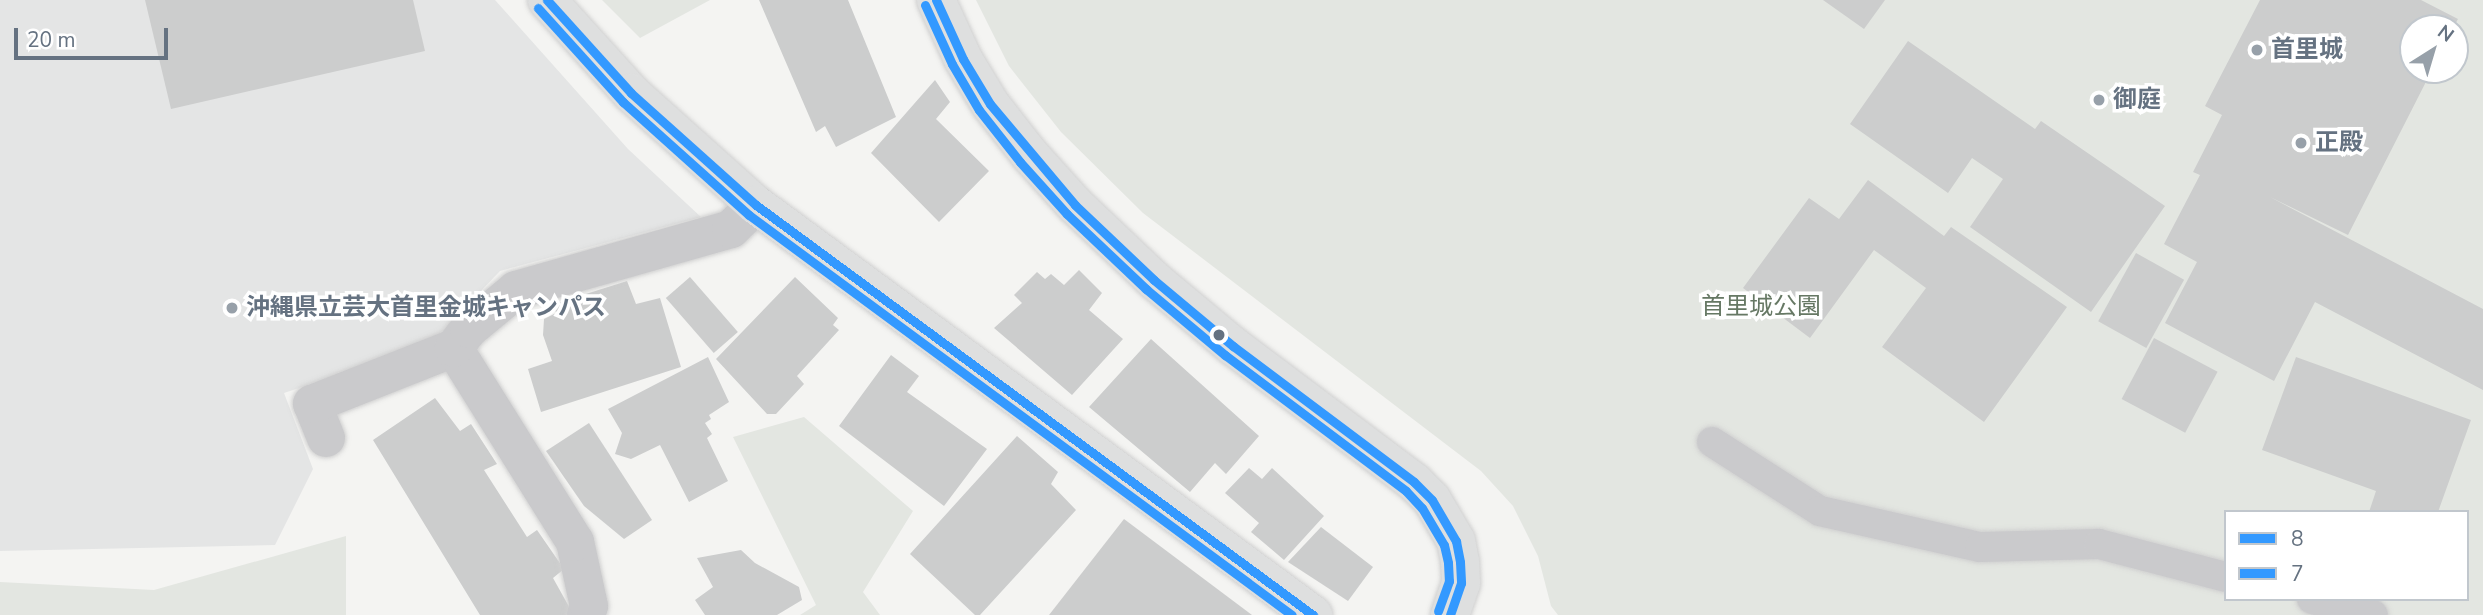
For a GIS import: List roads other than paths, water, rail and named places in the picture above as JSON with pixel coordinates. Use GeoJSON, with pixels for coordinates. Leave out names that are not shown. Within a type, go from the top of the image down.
{"type":"FeatureCollection","features":[{"type":"Feature","properties":{"kind":"street"},"geometry":{"type":"LineString","coordinates":[[547,0],[631,93],[756,205],[1313,615]]}},
{"type":"Feature","properties":{"kind":"street"},"geometry":{"type":"LineString","coordinates":[[936,0],[963,59],[990,104],[1029,154],[1075,205],[1154,280],[1223,338],[1414,482],[1432,500],[1456,541],[1460,562],[1461,583],[1450,615]]}},
{"type":"Feature","properties":{"kind":"street"},"geometry":{"type":"LineString","coordinates":[[326,438],[312,404],[453,348],[469,330],[516,289],[731,229],[756,205]]}},
{"type":"Feature","properties":{"kind":"street"},"geometry":{"type":"LineString","coordinates":[[453,348],[575,542],[589,606],[586,615]]}},
{"type":"Feature","properties":{"kind":"lane"},"geometry":{"type":"LineString","coordinates":[[1712,442],[1820,511],[1980,547],[2099,544],[2224,576]]}},
{"type":"Feature","properties":{"kind":"lane"},"geometry":{"type":"LineString","coordinates":[[2320,601],[2373,615]]}},
{"type":"Feature","properties":{"kind":"place","name":"首里城"},"geometry":{"type":"Point","coordinates":[2257,50]}},
{"type":"Feature","properties":{"kind":"place","name":"御庭"},"geometry":{"type":"Point","coordinates":[2099,100]}},
{"type":"Feature","properties":{"kind":"place","name":"正殿"},"geometry":{"type":"Point","coordinates":[2301,143]}},
{"type":"Feature","properties":{"kind":"place","name":"沖縄県立芸大首里金城キャンパス"},"geometry":{"type":"Point","coordinates":[232,308]}},
{"type":"Feature","properties":{"kind":"park label","name":"首里城公園"},"geometry":{"type":"Point","coordinates":[1761,307]}}]}
